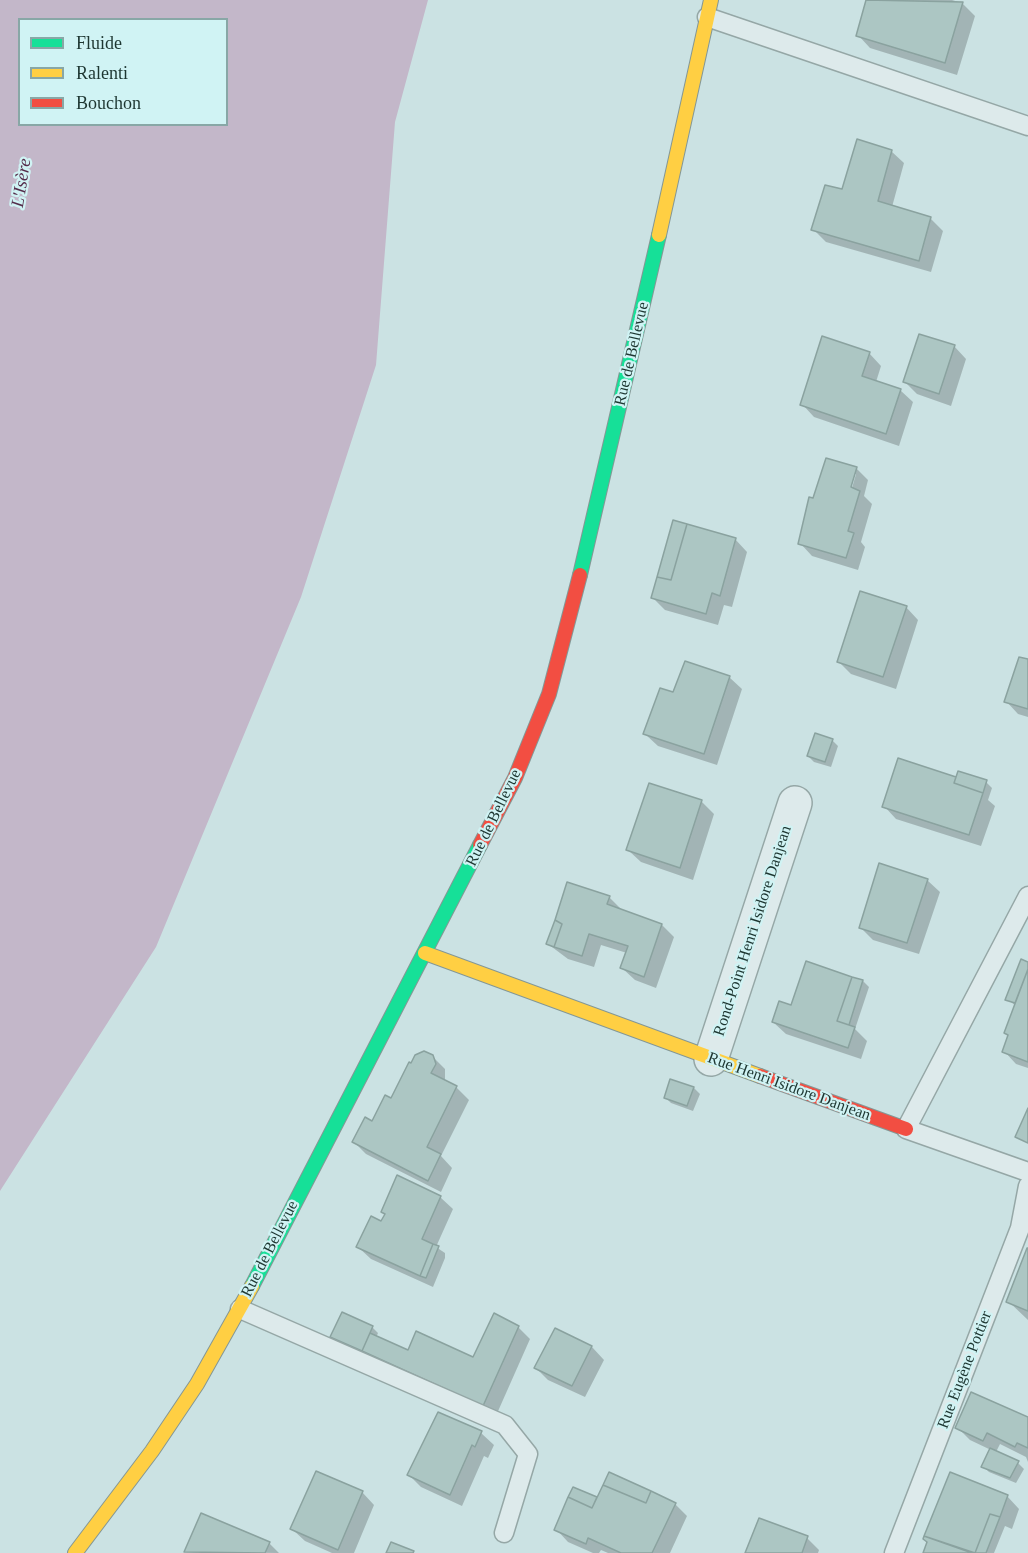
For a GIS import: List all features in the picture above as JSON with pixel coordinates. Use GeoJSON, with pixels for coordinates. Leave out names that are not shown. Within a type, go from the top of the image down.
{"type":"FeatureCollection","features":[{"type":"Feature","properties":{"kind":"street","name":"Rue de Bellevue"},"geometry":{"type":"LineString","coordinates":[[75,1553],[165,1432],[197,1384],[240,1309],[515,778],[549,694],[574,601],[638,333],[709,8]]}},
{"type":"Feature","properties":{"kind":"street","name":"Rond-Point Henri Isidore Danjean"},"geometry":{"type":"LineString","coordinates":[[711,1059],[795,803]]}},
{"type":"Feature","properties":{"kind":"street","name":"Rue Henri Isidore Danjean"},"geometry":{"type":"LineString","coordinates":[[425,953],[906,1129]]}},
{"type":"Feature","properties":{"kind":"lane"},"geometry":{"type":"LineString","coordinates":[[709,8],[1028,126]]}},
{"type":"Feature","properties":{"kind":"lane"},"geometry":{"type":"LineString","coordinates":[[1028,896],[906,1129],[1028,1172]]}},
{"type":"Feature","properties":{"kind":"lane","name":"Rue Eugène Pottier"},"geometry":{"type":"LineString","coordinates":[[894,1553],[1020,1228],[1028,1186]]}},
{"type":"Feature","properties":{"kind":"lane"},"geometry":{"type":"LineString","coordinates":[[240,1309],[504,1425],[528,1454],[504,1533]]}},
{"type":"Feature","properties":{"kind":"water","name":"L'Isère"},"geometry":{"type":"Polygon","coordinates":[[[0,0],[428,0],[395,122],[376,365],[301,597],[156,947],[0,1191],[0,0]]]}},
{"type":"Feature","properties":{"kind":"building"},"geometry":{"type":"Polygon","coordinates":[[[866,0],[963,2],[945,63],[856,36],[866,0]]]}},
{"type":"Feature","properties":{"kind":"building"},"geometry":{"type":"Polygon","coordinates":[[[857,139],[892,150],[878,201],[931,217],[919,261],[811,230],[825,185],[842,189],[857,139]]]}},
{"type":"Feature","properties":{"kind":"building"},"geometry":{"type":"Polygon","coordinates":[[[919,334],[955,345],[939,394],[903,382],[919,334]]]}},
{"type":"Feature","properties":{"kind":"building"},"geometry":{"type":"Polygon","coordinates":[[[822,336],[870,352],[862,376],[901,389],[886,434],[800,405],[822,336]]]}},
{"type":"Feature","properties":{"kind":"building"},"geometry":{"type":"Polygon","coordinates":[[[826,458],[857,467],[851,487],[860,491],[848,531],[854,533],[846,558],[798,544],[809,497],[813,498],[826,458]]]}},
{"type":"Feature","properties":{"kind":"building"},"geometry":{"type":"Polygon","coordinates":[[[673,520],[687,524],[671,580],[657,577],[673,520]]]}},
{"type":"Feature","properties":{"kind":"building"},"geometry":{"type":"Polygon","coordinates":[[[687,524],[736,538],[720,596],[712,593],[706,614],[651,598],[657,577],[671,580],[687,524]]]}},
{"type":"Feature","properties":{"kind":"building"},"geometry":{"type":"Polygon","coordinates":[[[860,591],[907,606],[883,677],[837,662],[860,591]]]}},
{"type":"Feature","properties":{"kind":"building"},"geometry":{"type":"Polygon","coordinates":[[[1019,657],[1028,659],[1028,709],[1004,702],[1019,657]]]}},
{"type":"Feature","properties":{"kind":"building"},"geometry":{"type":"Polygon","coordinates":[[[685,661],[730,676],[704,754],[643,734],[660,688],[673,692],[685,661]]]}},
{"type":"Feature","properties":{"kind":"building"},"geometry":{"type":"Polygon","coordinates":[[[815,733],[833,739],[825,762],[807,756],[815,733]]]}},
{"type":"Feature","properties":{"kind":"building"},"geometry":{"type":"Polygon","coordinates":[[[898,758],[956,777],[954,783],[983,793],[969,835],[882,807],[898,758]]]}},
{"type":"Feature","properties":{"kind":"building"},"geometry":{"type":"Polygon","coordinates":[[[958,771],[987,780],[983,793],[954,783],[958,771]]]}},
{"type":"Feature","properties":{"kind":"building"},"geometry":{"type":"Polygon","coordinates":[[[649,783],[702,800],[680,868],[626,850],[649,783]]]}},
{"type":"Feature","properties":{"kind":"building"},"geometry":{"type":"Polygon","coordinates":[[[879,863],[928,879],[907,943],[859,928],[879,863]]]}},
{"type":"Feature","properties":{"kind":"building"},"geometry":{"type":"Polygon","coordinates":[[[567,882],[610,896],[607,904],[662,924],[644,977],[620,968],[628,946],[589,934],[582,956],[554,947],[562,924],[555,920],[567,882]]]}},
{"type":"Feature","properties":{"kind":"building"},"geometry":{"type":"Polygon","coordinates":[[[555,920],[562,924],[554,947],[546,944],[555,920]]]}},
{"type":"Feature","properties":{"kind":"building"},"geometry":{"type":"Polygon","coordinates":[[[1021,959],[1028,962],[1028,969],[1015,1003],[1005,1000],[1021,959]]]}},
{"type":"Feature","properties":{"kind":"building"},"geometry":{"type":"Polygon","coordinates":[[[806,961],[852,977],[837,1021],[855,1027],[848,1048],[772,1022],[779,1001],[791,1005],[806,961]]]}},
{"type":"Feature","properties":{"kind":"building"},"geometry":{"type":"Polygon","coordinates":[[[1028,969],[1028,1062],[1002,1052],[1008,1035],[1004,1033],[1028,969]]]}},
{"type":"Feature","properties":{"kind":"building"},"geometry":{"type":"Polygon","coordinates":[[[852,977],[863,980],[849,1025],[837,1021],[852,977]]]}},
{"type":"Feature","properties":{"kind":"building"},"geometry":{"type":"Polygon","coordinates":[[[424,1051],[433,1055],[436,1064],[431,1073],[457,1086],[427,1147],[441,1154],[428,1181],[352,1142],[365,1117],[372,1121],[385,1095],[391,1098],[409,1062],[411,1063],[415,1055],[424,1051]]]}},
{"type":"Feature","properties":{"kind":"building"},"geometry":{"type":"Polygon","coordinates":[[[670,1079],[694,1087],[687,1106],[664,1098],[670,1079]]]}},
{"type":"Feature","properties":{"kind":"building"},"geometry":{"type":"Polygon","coordinates":[[[1028,1108],[1028,1143],[1015,1137],[1028,1108]]]}},
{"type":"Feature","properties":{"kind":"building"},"geometry":{"type":"Polygon","coordinates":[[[397,1175],[441,1196],[422,1239],[433,1244],[420,1276],[356,1247],[371,1216],[381,1221],[385,1214],[381,1212],[397,1175]]]}},
{"type":"Feature","properties":{"kind":"building"},"geometry":{"type":"Polygon","coordinates":[[[433,1244],[439,1246],[426,1278],[420,1276],[433,1244]]]}},
{"type":"Feature","properties":{"kind":"building"},"geometry":{"type":"Polygon","coordinates":[[[1028,1248],[1028,1311],[1006,1302],[1028,1248]]]}},
{"type":"Feature","properties":{"kind":"building"},"geometry":{"type":"Polygon","coordinates":[[[342,1312],[373,1326],[362,1351],[330,1337],[342,1312]]]}},
{"type":"Feature","properties":{"kind":"building"},"geometry":{"type":"Polygon","coordinates":[[[494,1313],[519,1326],[483,1406],[362,1351],[370,1333],[408,1350],[416,1331],[473,1357],[494,1313]]]}},
{"type":"Feature","properties":{"kind":"building"},"geometry":{"type":"Polygon","coordinates":[[[555,1328],[592,1346],[572,1386],[534,1368],[555,1328]]]}},
{"type":"Feature","properties":{"kind":"building"},"geometry":{"type":"Polygon","coordinates":[[[971,1392],[1028,1417],[1028,1448],[1017,1443],[1015,1447],[987,1433],[983,1441],[955,1428],[971,1392]]]}},
{"type":"Feature","properties":{"kind":"building"},"geometry":{"type":"Polygon","coordinates":[[[438,1412],[482,1431],[475,1447],[472,1445],[450,1495],[407,1475],[438,1412]]]}},
{"type":"Feature","properties":{"kind":"building"},"geometry":{"type":"Polygon","coordinates":[[[990,1448],[1019,1461],[1010,1478],[981,1467],[990,1448]]]}},
{"type":"Feature","properties":{"kind":"building"},"geometry":{"type":"Polygon","coordinates":[[[316,1471],[363,1491],[338,1550],[290,1529],[316,1471]]]}},
{"type":"Feature","properties":{"kind":"building"},"geometry":{"type":"Polygon","coordinates":[[[609,1472],[651,1491],[646,1503],[603,1485],[609,1472]]]}},
{"type":"Feature","properties":{"kind":"building"},"geometry":{"type":"Polygon","coordinates":[[[950,1472],[1008,1495],[1000,1517],[990,1514],[975,1553],[924,1536],[950,1472]]]}},
{"type":"Feature","properties":{"kind":"building"},"geometry":{"type":"Polygon","coordinates":[[[603,1485],[646,1503],[651,1491],[676,1503],[652,1553],[621,1553],[588,1538],[586,1544],[554,1530],[568,1497],[592,1508],[603,1485]]]}},
{"type":"Feature","properties":{"kind":"building"},"geometry":{"type":"Polygon","coordinates":[[[573,1487],[597,1497],[592,1508],[568,1497],[573,1487]]]}},
{"type":"Feature","properties":{"kind":"building"},"geometry":{"type":"Polygon","coordinates":[[[201,1513],[270,1542],[265,1553],[184,1552],[201,1513]]]}},
{"type":"Feature","properties":{"kind":"building"},"geometry":{"type":"Polygon","coordinates":[[[990,1514],[1000,1517],[986,1553],[975,1553],[990,1514]]]}},
{"type":"Feature","properties":{"kind":"building"},"geometry":{"type":"Polygon","coordinates":[[[759,1518],[808,1536],[802,1553],[745,1553],[759,1518]]]}},
{"type":"Feature","properties":{"kind":"building"},"geometry":{"type":"Polygon","coordinates":[[[924,1536],[972,1553],[923,1553],[927,1542],[923,1539],[924,1536]]]}},
{"type":"Feature","properties":{"kind":"building"},"geometry":{"type":"Polygon","coordinates":[[[391,1542],[414,1551],[413,1553],[386,1553],[391,1542]]]}},
{"type":"Feature","properties":{"kind":"traffic: fast"},"geometry":{"type":"LineString","coordinates":[[580,575],[659,235]]}},
{"type":"Feature","properties":{"kind":"traffic: fast"},"geometry":{"type":"LineString","coordinates":[[252,1286],[480,845]]}},
{"type":"Feature","properties":{"kind":"traffic: slow"},"geometry":{"type":"LineString","coordinates":[[659,235],[711,0]]}},
{"type":"Feature","properties":{"kind":"traffic: slow"},"geometry":{"type":"LineString","coordinates":[[425,953],[760,1076]]}},
{"type":"Feature","properties":{"kind":"traffic: slow"},"geometry":{"type":"LineString","coordinates":[[75,1553],[152,1451],[197,1384],[252,1286]]}},
{"type":"Feature","properties":{"kind":"traffic: jam"},"geometry":{"type":"LineString","coordinates":[[480,845],[515,778],[549,694],[580,575]]}},
{"type":"Feature","properties":{"kind":"traffic: jam"},"geometry":{"type":"LineString","coordinates":[[760,1076],[906,1129]]}}]}
